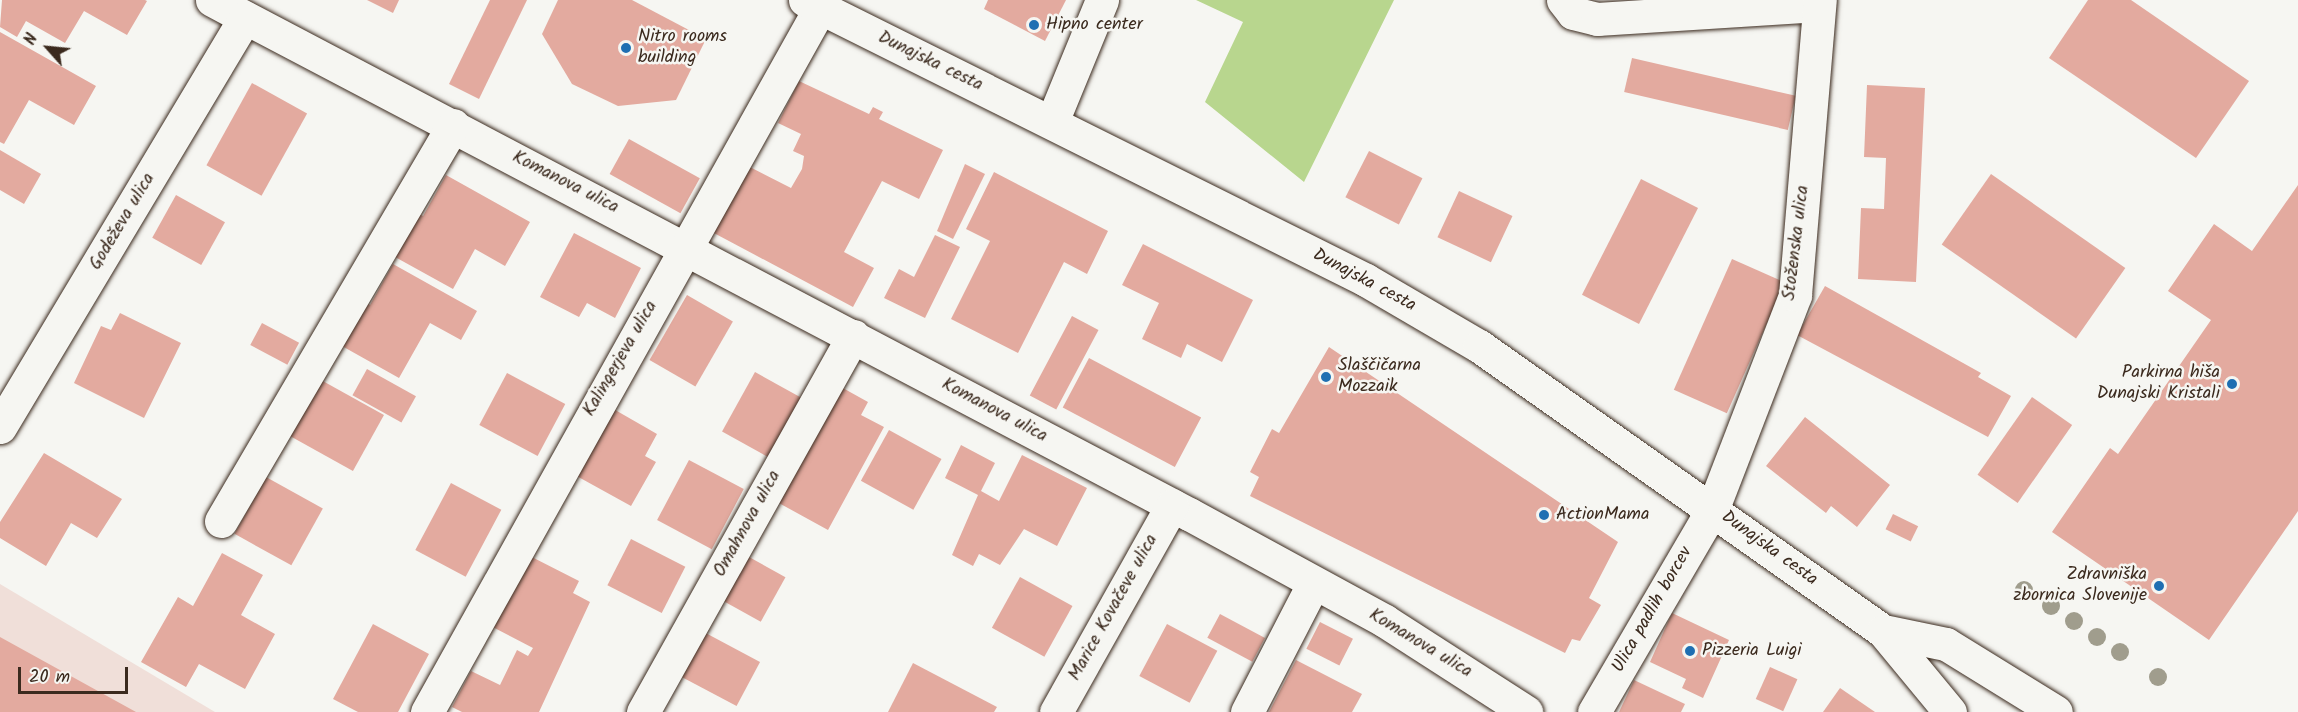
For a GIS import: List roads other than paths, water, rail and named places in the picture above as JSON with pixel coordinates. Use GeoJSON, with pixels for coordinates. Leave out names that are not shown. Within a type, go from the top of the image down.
{"type":"FeatureCollection","features":[{"type":"Feature","properties":{"kind":"street","name":"Komanova ulica"},"geometry":{"type":"LineString","coordinates":[[212,0],[686,245],[1172,505],[1313,584],[1385,621],[1526,712]]}},
{"type":"Feature","properties":{"kind":"street"},"geometry":{"type":"LineString","coordinates":[[1052,122],[1102,0]]}},
{"type":"Feature","properties":{"kind":"street"},"geometry":{"type":"LineString","coordinates":[[1563,0],[1573,13],[1597,19],[1819,3]]}},
{"type":"Feature","properties":{"kind":"street","name":"Stoženska ulica"},"geometry":{"type":"LineString","coordinates":[[1713,508],[1795,295],[1819,3]]}},
{"type":"Feature","properties":{"kind":"street","name":"Dunajska cesta"},"geometry":{"type":"LineString","coordinates":[[812,4],[1366,280],[1479,346],[1713,508],[1883,631],[1950,712]]}},
{"type":"Feature","properties":{"kind":"street","name":"Kalingerjeva ulica"},"geometry":{"type":"LineString","coordinates":[[427,712],[686,245],[812,4]]}},
{"type":"Feature","properties":{"kind":"street","name":"Godeževa ulica"},"geometry":{"type":"LineString","coordinates":[[0,427],[245,18]]}},
{"type":"Feature","properties":{"kind":"street"},"geometry":{"type":"LineString","coordinates":[[221,521],[453,125]]}},
{"type":"Feature","properties":{"kind":"street","name":"Omahnova ulica"},"geometry":{"type":"LineString","coordinates":[[643,712],[853,336]]}},
{"type":"Feature","properties":{"kind":"street","name":"Marice Kovačeve ulica"},"geometry":{"type":"LineString","coordinates":[[1056,712],[1172,505]]}},
{"type":"Feature","properties":{"kind":"street","name":"Ulica padlih borcev"},"geometry":{"type":"LineString","coordinates":[[1594,712],[1713,508]]}},
{"type":"Feature","properties":{"kind":"street"},"geometry":{"type":"LineString","coordinates":[[1247,712],[1313,584]]}},
{"type":"Feature","properties":{"kind":"street","name":"Dunajska cesta"},"geometry":{"type":"LineString","coordinates":[[1883,631],[1946,644],[2056,712]]}},
{"type":"Feature","properties":{"kind":"place","name":"Hipno center"},"geometry":{"type":"Point","coordinates":[1034,25]}},
{"type":"Feature","properties":{"kind":"place","name":"Nitro rooms building"},"geometry":{"type":"Point","coordinates":[626,48]}},
{"type":"Feature","properties":{"kind":"place","name":"Slaščičarna Mozzaik"},"geometry":{"type":"Point","coordinates":[1326,377]}},
{"type":"Feature","properties":{"kind":"place","name":"Parkirna hiša Dunajski Kristali"},"geometry":{"type":"Point","coordinates":[2232,384]}},
{"type":"Feature","properties":{"kind":"place","name":"ActionMama"},"geometry":{"type":"Point","coordinates":[1544,515]}},
{"type":"Feature","properties":{"kind":"place","name":"Zdravniška zbornica Slovenije"},"geometry":{"type":"Point","coordinates":[2159,586]}},
{"type":"Feature","properties":{"kind":"place","name":"Pizzeria Luigi"},"geometry":{"type":"Point","coordinates":[1690,651]}}]}
